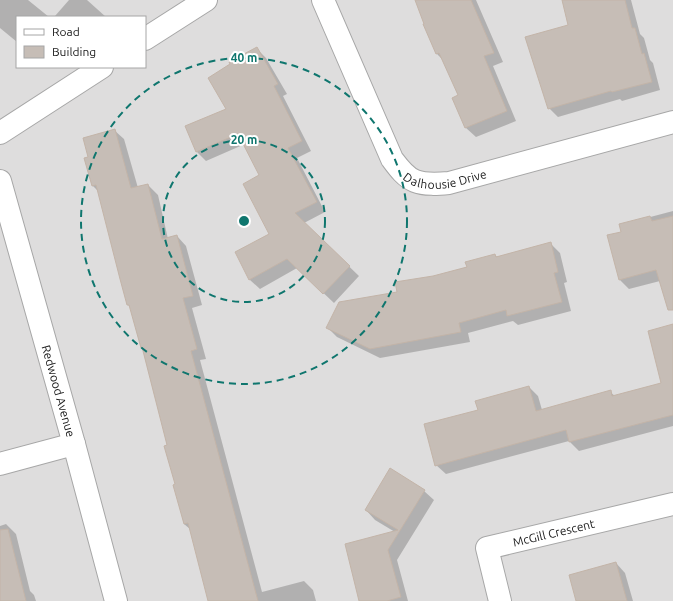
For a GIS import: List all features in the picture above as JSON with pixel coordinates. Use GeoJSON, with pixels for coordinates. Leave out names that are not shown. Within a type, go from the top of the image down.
{"type":"FeatureCollection","features":[{"type":"Feature","properties":{"kind":"street"},"geometry":{"type":"LineString","coordinates":[[146,38],[206,0]]}},
{"type":"Feature","properties":{"kind":"street","name":"Dalhousie Drive"},"geometry":{"type":"LineString","coordinates":[[323,0],[392,159],[402,171],[414,181],[432,184],[449,183],[673,122]]}},
{"type":"Feature","properties":{"kind":"street"},"geometry":{"type":"LineString","coordinates":[[0,133],[100,68]]}},
{"type":"Feature","properties":{"kind":"street","name":"Redwood Avenue"},"geometry":{"type":"LineString","coordinates":[[0,181],[74,444],[116,601]]}},
{"type":"Feature","properties":{"kind":"street"},"geometry":{"type":"LineString","coordinates":[[0,464],[74,444]]}},
{"type":"Feature","properties":{"kind":"street","name":"McGill Crescent"},"geometry":{"type":"LineString","coordinates":[[500,601],[487,548],[673,504]]}},
{"type":"Feature","properties":{"kind":"shaded area"},"geometry":{"type":"Polygon","coordinates":[[[0,0],[673,0],[673,601],[0,601],[0,0]]]}},
{"type":"Feature","properties":{"kind":"building"},"geometry":{"type":"Polygon","coordinates":[[[415,0],[471,0],[494,53],[484,56],[507,111],[465,128],[452,98],[458,95],[439,53],[436,54],[423,24],[415,0]]]}},
{"type":"Feature","properties":{"kind":"building"},"geometry":{"type":"Polygon","coordinates":[[[562,0],[625,0],[632,28],[635,28],[652,82],[611,91],[548,109],[525,37],[568,25],[562,0]]]}},
{"type":"Feature","properties":{"kind":"building"},"geometry":{"type":"Polygon","coordinates":[[[257,47],[278,84],[274,86],[302,141],[288,148],[317,202],[295,213],[350,266],[323,294],[287,259],[249,280],[235,252],[269,234],[243,184],[259,175],[238,134],[196,152],[185,126],[226,109],[208,78],[230,64],[229,62],[257,47]]]}},
{"type":"Feature","properties":{"kind":"building"},"geometry":{"type":"Polygon","coordinates":[[[115,129],[131,188],[148,184],[162,239],[177,235],[193,296],[183,298],[197,349],[191,351],[258,601],[208,601],[188,523],[184,524],[173,485],[175,484],[164,446],[167,445],[142,347],[141,348],[129,305],[127,305],[96,185],[92,186],[84,158],[88,157],[83,138],[115,129]]]}},
{"type":"Feature","properties":{"kind":"building"},"geometry":{"type":"Polygon","coordinates":[[[650,216],[652,221],[673,216],[673,310],[668,310],[656,270],[619,280],[607,235],[621,232],[619,224],[650,216]]]}},
{"type":"Feature","properties":{"kind":"building"},"geometry":{"type":"Polygon","coordinates":[[[551,242],[558,272],[554,273],[562,302],[507,316],[506,310],[459,323],[461,332],[370,349],[326,328],[339,302],[397,292],[395,282],[433,276],[467,267],[465,262],[495,254],[496,257],[551,242]]]}},
{"type":"Feature","properties":{"kind":"building"},"geometry":{"type":"Polygon","coordinates":[[[673,324],[673,415],[569,442],[566,430],[435,466],[424,424],[478,410],[475,401],[529,386],[536,411],[611,390],[612,396],[661,383],[648,331],[673,324]]]}},
{"type":"Feature","properties":{"kind":"building"},"geometry":{"type":"Polygon","coordinates":[[[390,468],[425,490],[388,550],[401,597],[387,601],[359,601],[345,544],[398,530],[365,510],[390,468]]]}},
{"type":"Feature","properties":{"kind":"building"},"geometry":{"type":"Polygon","coordinates":[[[8,529],[26,601],[0,601],[0,530],[8,529]]]}},
{"type":"Feature","properties":{"kind":"building"},"geometry":{"type":"Polygon","coordinates":[[[616,562],[627,601],[576,601],[569,575],[616,562]]]}}]}
